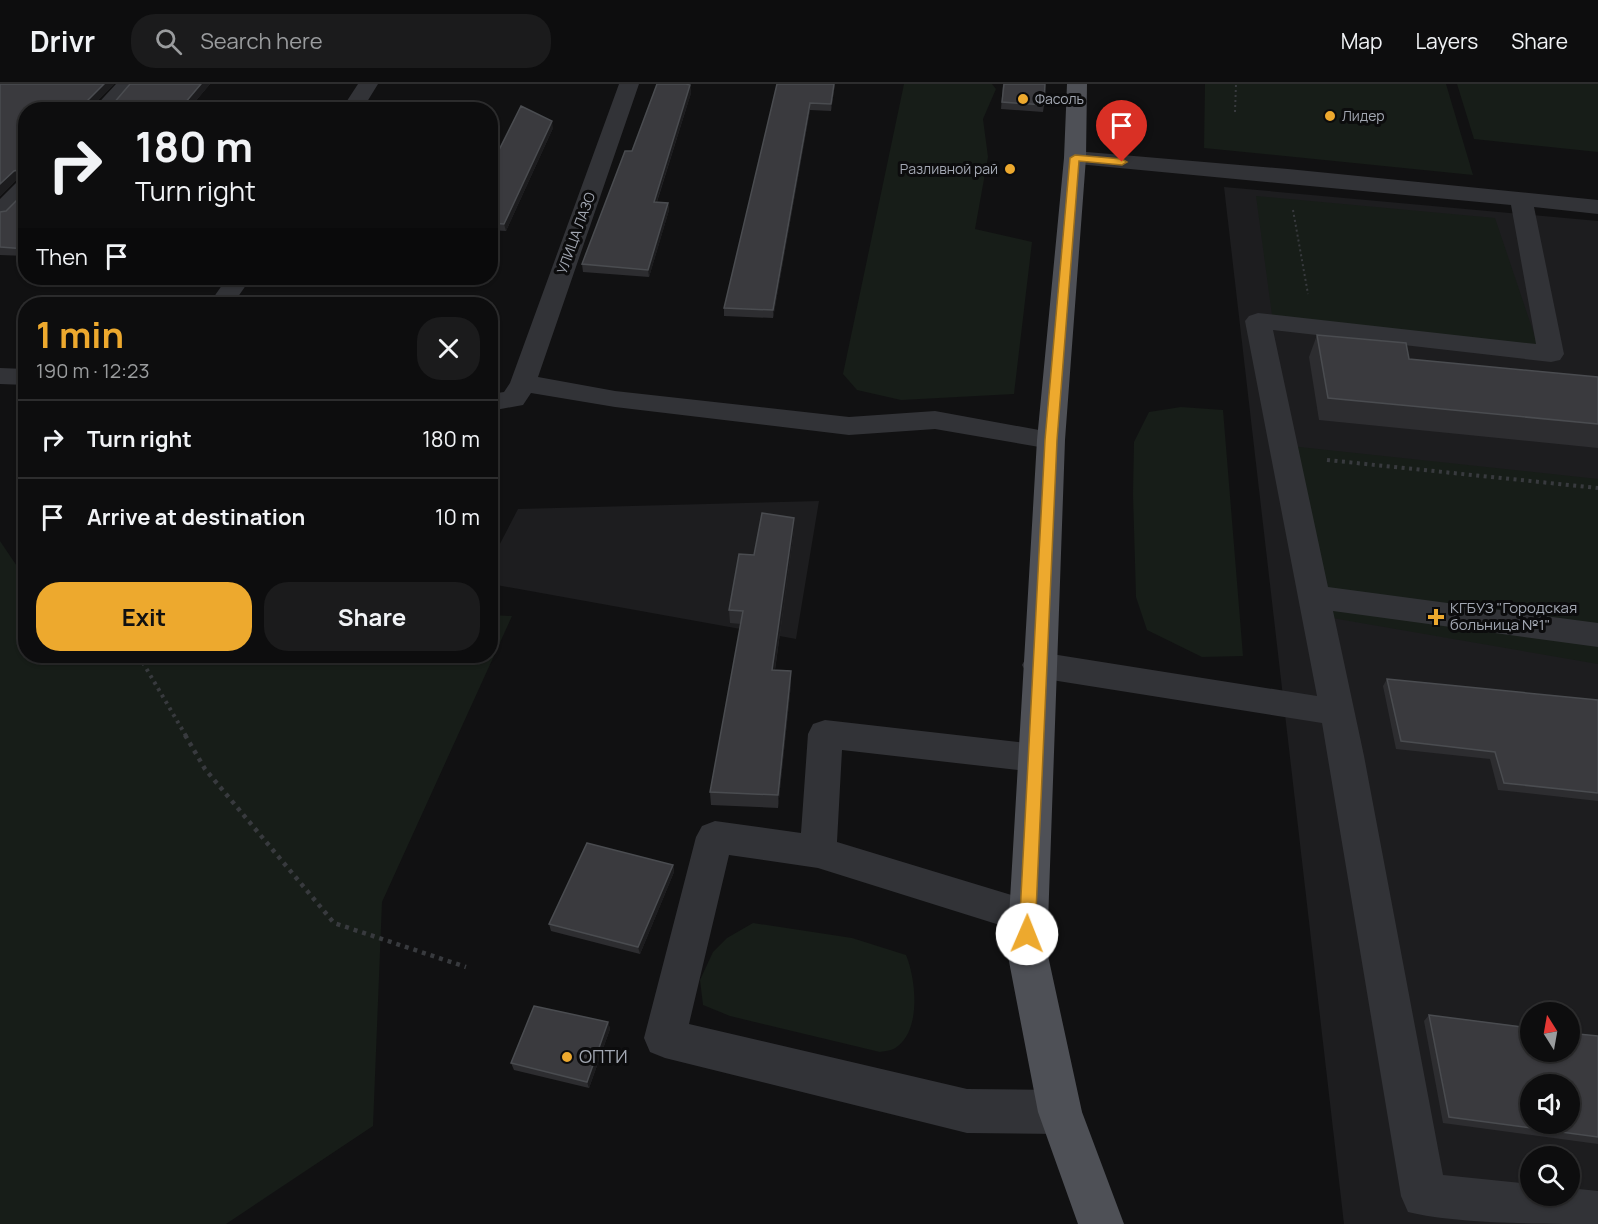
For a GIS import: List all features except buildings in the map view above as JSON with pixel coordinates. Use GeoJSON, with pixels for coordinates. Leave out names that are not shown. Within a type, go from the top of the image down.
{"type":"FeatureCollection","features":[{"type":"Feature","properties":{"kind":"main road"},"geometry":{"type":"LineString","coordinates":[[1077,84],[1075,158],[1051,440],[1027,951],[1060,1112],[1101,1224]]}},
{"type":"Feature","properties":{"kind":"street"},"geometry":{"type":"LineString","coordinates":[[110,102],[127,84]]}},
{"type":"Feature","properties":{"kind":"street"},"geometry":{"type":"LineString","coordinates":[[356,102],[368,84]]}},
{"type":"Feature","properties":{"kind":"street","name":"УЛИЦА ЛАЗО"},"geometry":{"type":"LineString","coordinates":[[498,423],[506,421],[509,395],[629,84]]}},
{"type":"Feature","properties":{"kind":"street"},"geometry":{"type":"LineString","coordinates":[[1075,158],[1288,176],[1598,207]]}},
{"type":"Feature","properties":{"kind":"street"},"geometry":{"type":"LineString","coordinates":[[0,212],[18,194]]}},
{"type":"Feature","properties":{"kind":"street"},"geometry":{"type":"LineString","coordinates":[[1519,198],[1524,210],[1551,354],[1258,321],[1336,712],[1424,1196],[1598,1214]]}},
{"type":"Feature","properties":{"kind":"street"},"geometry":{"type":"LineString","coordinates":[[0,376],[18,376]]}},
{"type":"Feature","properties":{"kind":"street"},"geometry":{"type":"LineString","coordinates":[[509,395],[615,399],[849,426],[935,420],[1051,440]]}},
{"type":"Feature","properties":{"kind":"street"},"geometry":{"type":"LineString","coordinates":[[1313,597],[1598,635]]}},
{"type":"Feature","properties":{"kind":"street"},"geometry":{"type":"LineString","coordinates":[[1039,665],[1336,712]]}},
{"type":"Feature","properties":{"kind":"street"},"geometry":{"type":"LineString","coordinates":[[818,852],[825,734],[1035,758]]}},
{"type":"Feature","properties":{"kind":"street"},"geometry":{"type":"LineString","coordinates":[[1028,917],[818,852],[716,837],[665,1038],[967,1111],[1060,1112]]}},
{"type":"Feature","properties":{"kind":"path"},"geometry":{"type":"LineString","coordinates":[[1235,112],[1236,84]]}},
{"type":"Feature","properties":{"kind":"path"},"geometry":{"type":"LineString","coordinates":[[1288,176],[1313,327]]}},
{"type":"Feature","properties":{"kind":"path"},"geometry":{"type":"LineString","coordinates":[[1285,455],[1598,488]]}},
{"type":"Feature","properties":{"kind":"path"},"geometry":{"type":"LineString","coordinates":[[143,663],[205,769],[334,923],[466,967]]}},
{"type":"Feature","properties":{"kind":"shaded area"},"geometry":{"type":"Polygon","coordinates":[[[904,84],[992,84],[996,89],[983,119],[988,157],[975,229],[1032,242],[1014,394],[901,400],[857,390],[843,374],[904,84]]]}},
{"type":"Feature","properties":{"kind":"shaded area","name":"Лидер"},"geometry":{"type":"Polygon","coordinates":[[[1205,84],[1446,84],[1473,175],[1204,148],[1205,84]]]}},
{"type":"Feature","properties":{"kind":"shaded area"},"geometry":{"type":"Polygon","coordinates":[[[1457,84],[1598,84],[1598,152],[1474,139],[1457,84]]]}},
{"type":"Feature","properties":{"kind":"shaded area","name":"КГБУЗ \"Городская больница №1\""},"geometry":{"type":"Polygon","coordinates":[[[1224,187],[1598,221],[1598,1224],[1344,1224],[1224,187]]]}},
{"type":"Feature","properties":{"kind":"shaded area"},"geometry":{"type":"Polygon","coordinates":[[[1256,196],[1495,218],[1538,346],[1272,315],[1256,196]]]}},
{"type":"Feature","properties":{"kind":"shaded area"},"geometry":{"type":"Polygon","coordinates":[[[1181,407],[1223,410],[1243,656],[1202,657],[1147,630],[1136,597],[1134,442],[1149,412],[1181,407]]]}},
{"type":"Feature","properties":{"kind":"shaded area"},"geometry":{"type":"Polygon","coordinates":[[[1290,446],[1598,479],[1598,664],[1309,614],[1290,446]]]}},
{"type":"Feature","properties":{"kind":"shaded area"},"geometry":{"type":"Polygon","coordinates":[[[819,501],[796,639],[498,585],[498,548],[518,509],[819,501]]]}},
{"type":"Feature","properties":{"kind":"shaded area"},"geometry":{"type":"Polygon","coordinates":[[[0,541],[18,568],[18,663],[491,663],[382,902],[373,1126],[226,1224],[0,1224],[0,541]]]}},
{"type":"Feature","properties":{"kind":"shaded area"},"geometry":{"type":"Polygon","coordinates":[[[498,615],[512,616],[498,647],[498,615]]]}},
{"type":"Feature","properties":{"kind":"shaded area"},"geometry":{"type":"Polygon","coordinates":[[[753,923],[852,938],[906,955],[912,977],[914,1003],[910,1028],[905,1038],[898,1046],[880,1052],[730,1016],[703,1005],[700,980],[713,952],[727,938],[753,923]]]}},
{"type":"Feature","properties":{"kind":"place","name":"Фасоль"},"geometry":{"type":"Point","coordinates":[1023,99]}},
{"type":"Feature","properties":{"kind":"place","name":"Лидер"},"geometry":{"type":"Point","coordinates":[1330,116]}},
{"type":"Feature","properties":{"kind":"place","name":"Разливной рай"},"geometry":{"type":"Point","coordinates":[1010,169]}},
{"type":"Feature","properties":{"kind":"place","name":"КГБУЗ \"Городская больница №1\""},"geometry":{"type":"Point","coordinates":[1436,617]}},
{"type":"Feature","properties":{"kind":"place","name":"ОПТИ"},"geometry":{"type":"Point","coordinates":[567,1057]}},
{"type":"Feature","properties":{"kind":"route"},"geometry":{"type":"LineString","coordinates":[[1027,934],[1051,440],[1075,158],[1122,162]]}}]}
